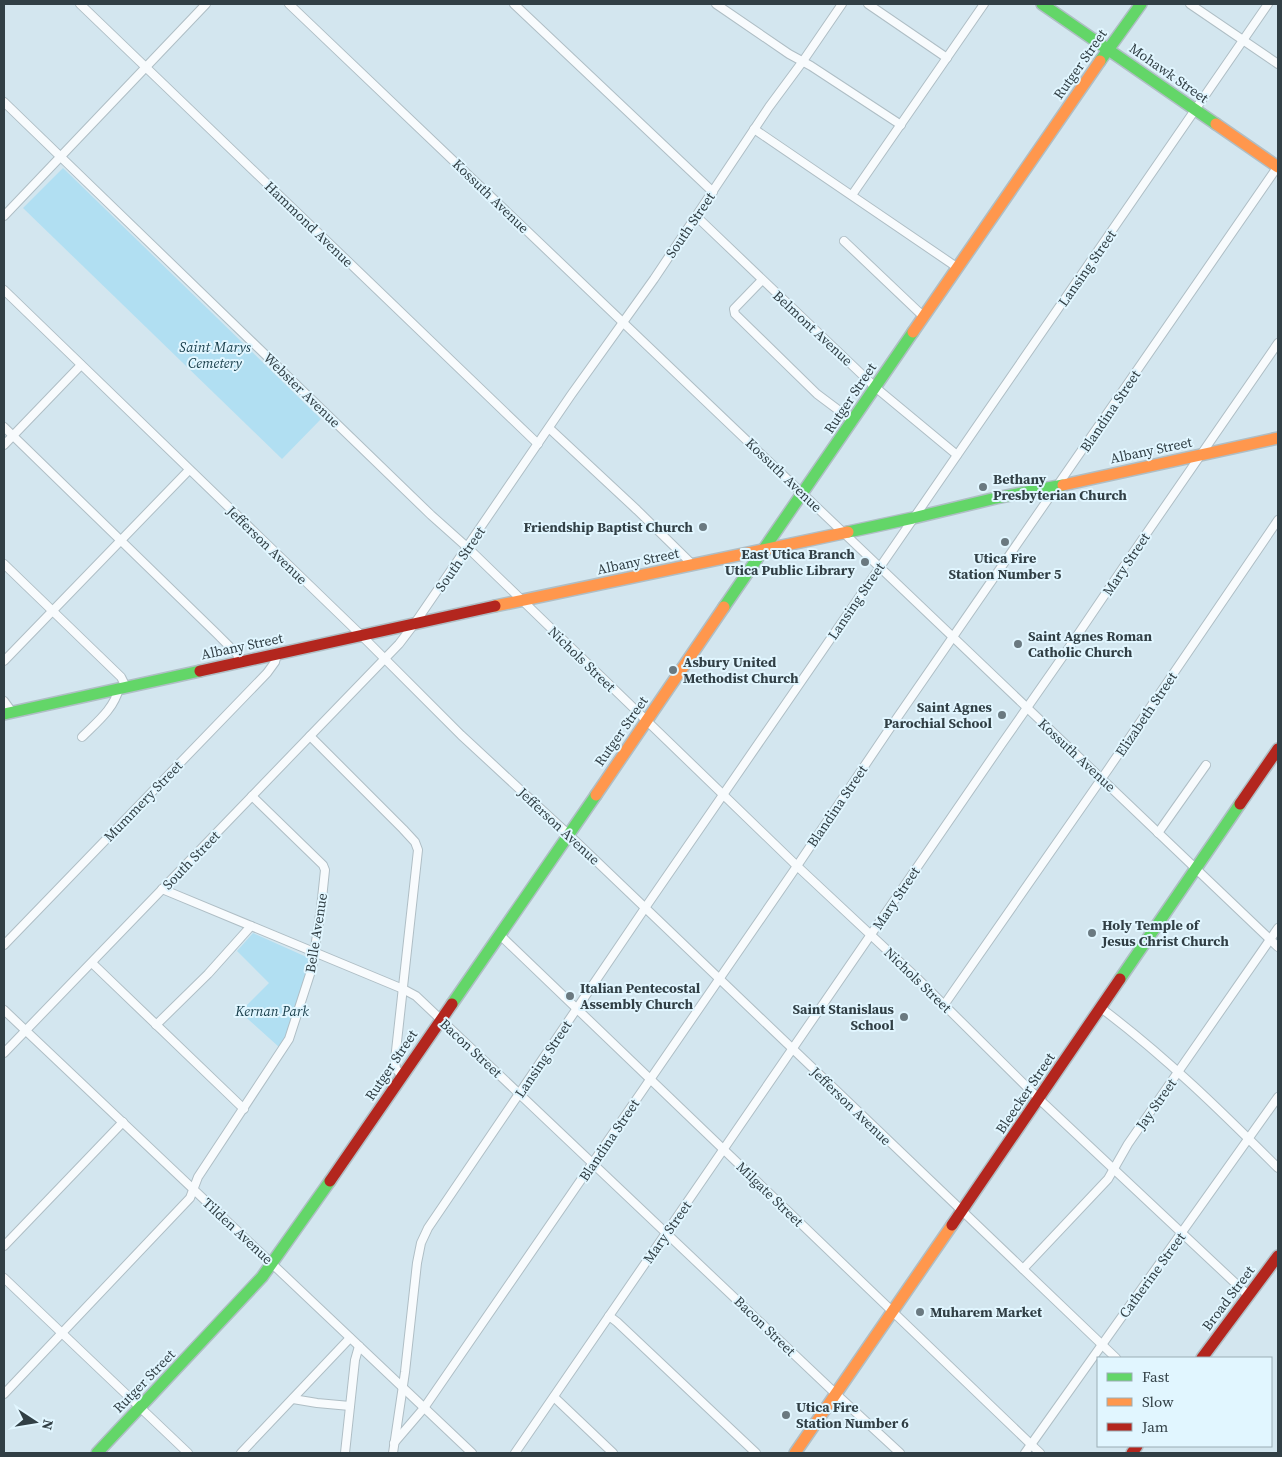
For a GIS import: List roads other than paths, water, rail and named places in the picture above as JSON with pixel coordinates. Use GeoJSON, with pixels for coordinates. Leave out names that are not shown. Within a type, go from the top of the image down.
{"type":"FeatureCollection","features":[{"type":"Feature","properties":{"kind":"street","name":"Hammond Avenue"},"geometry":{"type":"LineString","coordinates":[[80,4],[538,444]]}},
{"type":"Feature","properties":{"kind":"street"},"geometry":{"type":"LineString","coordinates":[[4,216],[206,4]]}},
{"type":"Feature","properties":{"kind":"street","name":"Kossuth Avenue"},"geometry":{"type":"LineString","coordinates":[[289,4],[1278,947]]}},
{"type":"Feature","properties":{"kind":"street"},"geometry":{"type":"LineString","coordinates":[[514,4],[712,192]]}},
{"type":"Feature","properties":{"kind":"street"},"geometry":{"type":"LineString","coordinates":[[716,4],[788,54],[803,61],[900,125]]}},
{"type":"Feature","properties":{"kind":"street","name":"South Street"},"geometry":{"type":"LineString","coordinates":[[4,1053],[399,644],[654,280],[754,129],[842,4]]}},
{"type":"Feature","properties":{"kind":"street"},"geometry":{"type":"LineString","coordinates":[[868,4],[947,58]]}},
{"type":"Feature","properties":{"kind":"street"},"geometry":{"type":"LineString","coordinates":[[852,195],[984,4]]}},
{"type":"Feature","properties":{"kind":"street","name":"Mohawk Street"},"geometry":{"type":"LineString","coordinates":[[1042,4],[1278,167]]}},
{"type":"Feature","properties":{"kind":"street","name":"Rutger Street"},"geometry":{"type":"LineString","coordinates":[[97,1453],[262,1277],[500,935],[1108,49],[1141,4]]}},
{"type":"Feature","properties":{"kind":"street"},"geometry":{"type":"LineString","coordinates":[[1190,4],[1278,64]]}},
{"type":"Feature","properties":{"kind":"street","name":"Lansing Street"},"geometry":{"type":"LineString","coordinates":[[393,1453],[403,1388],[417,1263],[421,1243],[428,1228],[645,908],[1268,4]]}},
{"type":"Feature","properties":{"kind":"street","name":"Webster Avenue"},"geometry":{"type":"LineString","coordinates":[[4,102],[431,515],[523,601]]}},
{"type":"Feature","properties":{"kind":"street"},"geometry":{"type":"LineString","coordinates":[[754,129],[958,268]]}},
{"type":"Feature","properties":{"kind":"street","name":"Blandina Street"},"geometry":{"type":"LineString","coordinates":[[394,1443],[424,1408],[888,731],[1278,167]]}},
{"type":"Feature","properties":{"kind":"street","name":"Belmont Avenue"},"geometry":{"type":"LineString","coordinates":[[696,216],[875,387],[957,456]]}},
{"type":"Feature","properties":{"kind":"street"},"geometry":{"type":"LineString","coordinates":[[844,241],[924,317]]}},
{"type":"Feature","properties":{"kind":"street"},"geometry":{"type":"LineString","coordinates":[[762,280],[734,309],[735,314],[817,394],[853,421]]}},
{"type":"Feature","properties":{"kind":"street","name":"Jefferson Avenue"},"geometry":{"type":"LineString","coordinates":[[4,290],[361,635],[461,735],[568,834],[1115,1357]]}},
{"type":"Feature","properties":{"kind":"street","name":"Mary Street"},"geometry":{"type":"LineString","coordinates":[[515,1453],[1278,343]]}},
{"type":"Feature","properties":{"kind":"street"},"geometry":{"type":"LineString","coordinates":[[4,445],[81,365]]}},
{"type":"Feature","properties":{"kind":"street"},"geometry":{"type":"LineString","coordinates":[[4,427],[216,633],[237,654],[240,662]]}},
{"type":"Feature","properties":{"kind":"street"},"geometry":{"type":"LineString","coordinates":[[549,428],[692,564]]}},
{"type":"Feature","properties":{"kind":"street","name":"Albany Street"},"geometry":{"type":"LineString","coordinates":[[8,713],[415,623],[914,518],[996,498],[1278,438]]}},
{"type":"Feature","properties":{"kind":"street"},"geometry":{"type":"LineString","coordinates":[[4,661],[189,470]]}},
{"type":"Feature","properties":{"kind":"street","name":"Elizabeth Street"},"geometry":{"type":"LineString","coordinates":[[944,1005],[1278,520]]}},
{"type":"Feature","properties":{"kind":"street"},"geometry":{"type":"LineString","coordinates":[[4,564],[121,677],[122,688],[117,698],[109,710],[82,737]]}},
{"type":"Feature","properties":{"kind":"street","name":"Nichols Street"},"geometry":{"type":"LineString","coordinates":[[523,601],[944,1005],[1039,1099],[1249,1296]]}},
{"type":"Feature","properties":{"kind":"street","name":"Mummery Street"},"geometry":{"type":"LineString","coordinates":[[4,945],[267,673],[275,662],[277,654]]}},
{"type":"Feature","properties":{"kind":"street"},"geometry":{"type":"LineString","coordinates":[[4,701],[8,713]]}},
{"type":"Feature","properties":{"kind":"street"},"geometry":{"type":"LineString","coordinates":[[310,736],[403,829],[415,842],[418,850],[395,1060],[396,1069],[402,1076]]}},
{"type":"Feature","properties":{"kind":"street","name":"Bleecker Street"},"geometry":{"type":"LineString","coordinates":[[795,1453],[1278,749]]}},
{"type":"Feature","properties":{"kind":"street"},"geometry":{"type":"LineString","coordinates":[[1158,833],[1206,765]]}},
{"type":"Feature","properties":{"kind":"street","name":"Belle Avenue"},"geometry":{"type":"LineString","coordinates":[[4,1394],[190,1198],[198,1177],[289,1040],[312,968],[325,870],[323,865],[252,796]]}},
{"type":"Feature","properties":{"kind":"street","name":"Bacon Street"},"geometry":{"type":"LineString","coordinates":[[162,889],[416,996],[900,1453]]}},
{"type":"Feature","properties":{"kind":"street"},"geometry":{"type":"LineString","coordinates":[[156,1025],[208,974],[251,926]]}},
{"type":"Feature","properties":{"kind":"street","name":"Jay Street"},"geometry":{"type":"LineString","coordinates":[[1022,1269],[1108,1179],[1128,1144],[1278,928]]}},
{"type":"Feature","properties":{"kind":"street","name":"Milgate Street"},"geometry":{"type":"LineString","coordinates":[[500,935],[1040,1453]]}},
{"type":"Feature","properties":{"kind":"street"},"geometry":{"type":"LineString","coordinates":[[92,963],[244,1109]]}},
{"type":"Feature","properties":{"kind":"street"},"geometry":{"type":"LineString","coordinates":[[1101,1008],[1178,1072],[1278,1168]]}},
{"type":"Feature","properties":{"kind":"street","name":"Tilden Avenue"},"geometry":{"type":"LineString","coordinates":[[4,1010],[472,1453]]}},
{"type":"Feature","properties":{"kind":"street","name":"Catherine Street"},"geometry":{"type":"LineString","coordinates":[[1025,1453],[1278,1097]]}},
{"type":"Feature","properties":{"kind":"street"},"geometry":{"type":"LineString","coordinates":[[4,1246],[123,1122]]}},
{"type":"Feature","properties":{"kind":"street","name":"Broad Street"},"geometry":{"type":"LineString","coordinates":[[1203,1357],[1278,1256]]}},
{"type":"Feature","properties":{"kind":"street"},"geometry":{"type":"LineString","coordinates":[[4,1278],[188,1453]]}},
{"type":"Feature","properties":{"kind":"street"},"geometry":{"type":"LineString","coordinates":[[609,1316],[618,1322],[756,1453]]}},
{"type":"Feature","properties":{"kind":"street"},"geometry":{"type":"LineString","coordinates":[[240,1453],[350,1338]]}},
{"type":"Feature","properties":{"kind":"street"},"geometry":{"type":"LineString","coordinates":[[345,1453],[355,1360],[359,1346]]}},
{"type":"Feature","properties":{"kind":"street"},"geometry":{"type":"LineString","coordinates":[[554,1397],[613,1453]]}},
{"type":"Feature","properties":{"kind":"street"},"geometry":{"type":"LineString","coordinates":[[293,1399],[350,1406]]}},
{"type":"Feature","properties":{"kind":"place","name":"Bethany Presbyterian Church"},"geometry":{"type":"Point","coordinates":[983,487]}},
{"type":"Feature","properties":{"kind":"place","name":"Friendship Baptist Church"},"geometry":{"type":"Point","coordinates":[703,527]}},
{"type":"Feature","properties":{"kind":"place","name":"Utica Fire Station Number 5"},"geometry":{"type":"Point","coordinates":[1005,542]}},
{"type":"Feature","properties":{"kind":"place","name":"East Utica Branch Utica Public Library"},"geometry":{"type":"Point","coordinates":[865,562]}},
{"type":"Feature","properties":{"kind":"place","name":"Saint Agnes Roman Catholic Church"},"geometry":{"type":"Point","coordinates":[1018,644]}},
{"type":"Feature","properties":{"kind":"place","name":"Asbury United Methodist Church"},"geometry":{"type":"Point","coordinates":[673,670]}},
{"type":"Feature","properties":{"kind":"place","name":"Saint Agnes Parochial School"},"geometry":{"type":"Point","coordinates":[1002,715]}},
{"type":"Feature","properties":{"kind":"place","name":"Holy Temple of Jesus Christ Church"},"geometry":{"type":"Point","coordinates":[1092,933]}},
{"type":"Feature","properties":{"kind":"place","name":"Italian Pentecostal Assembly Church"},"geometry":{"type":"Point","coordinates":[570,996]}},
{"type":"Feature","properties":{"kind":"place","name":"Saint Stanislaus School"},"geometry":{"type":"Point","coordinates":[904,1017]}},
{"type":"Feature","properties":{"kind":"place","name":"Muharem Market"},"geometry":{"type":"Point","coordinates":[920,1312]}},
{"type":"Feature","properties":{"kind":"place","name":"Utica Fire Station Number 6"},"geometry":{"type":"Point","coordinates":[786,1415]}},
{"type":"Feature","properties":{"kind":"park label","name":"Saint Marys Cemetery"},"geometry":{"type":"Point","coordinates":[215,356]}},
{"type":"Feature","properties":{"kind":"park label","name":"Kernan Park"},"geometry":{"type":"Point","coordinates":[272,1011]}}]}
